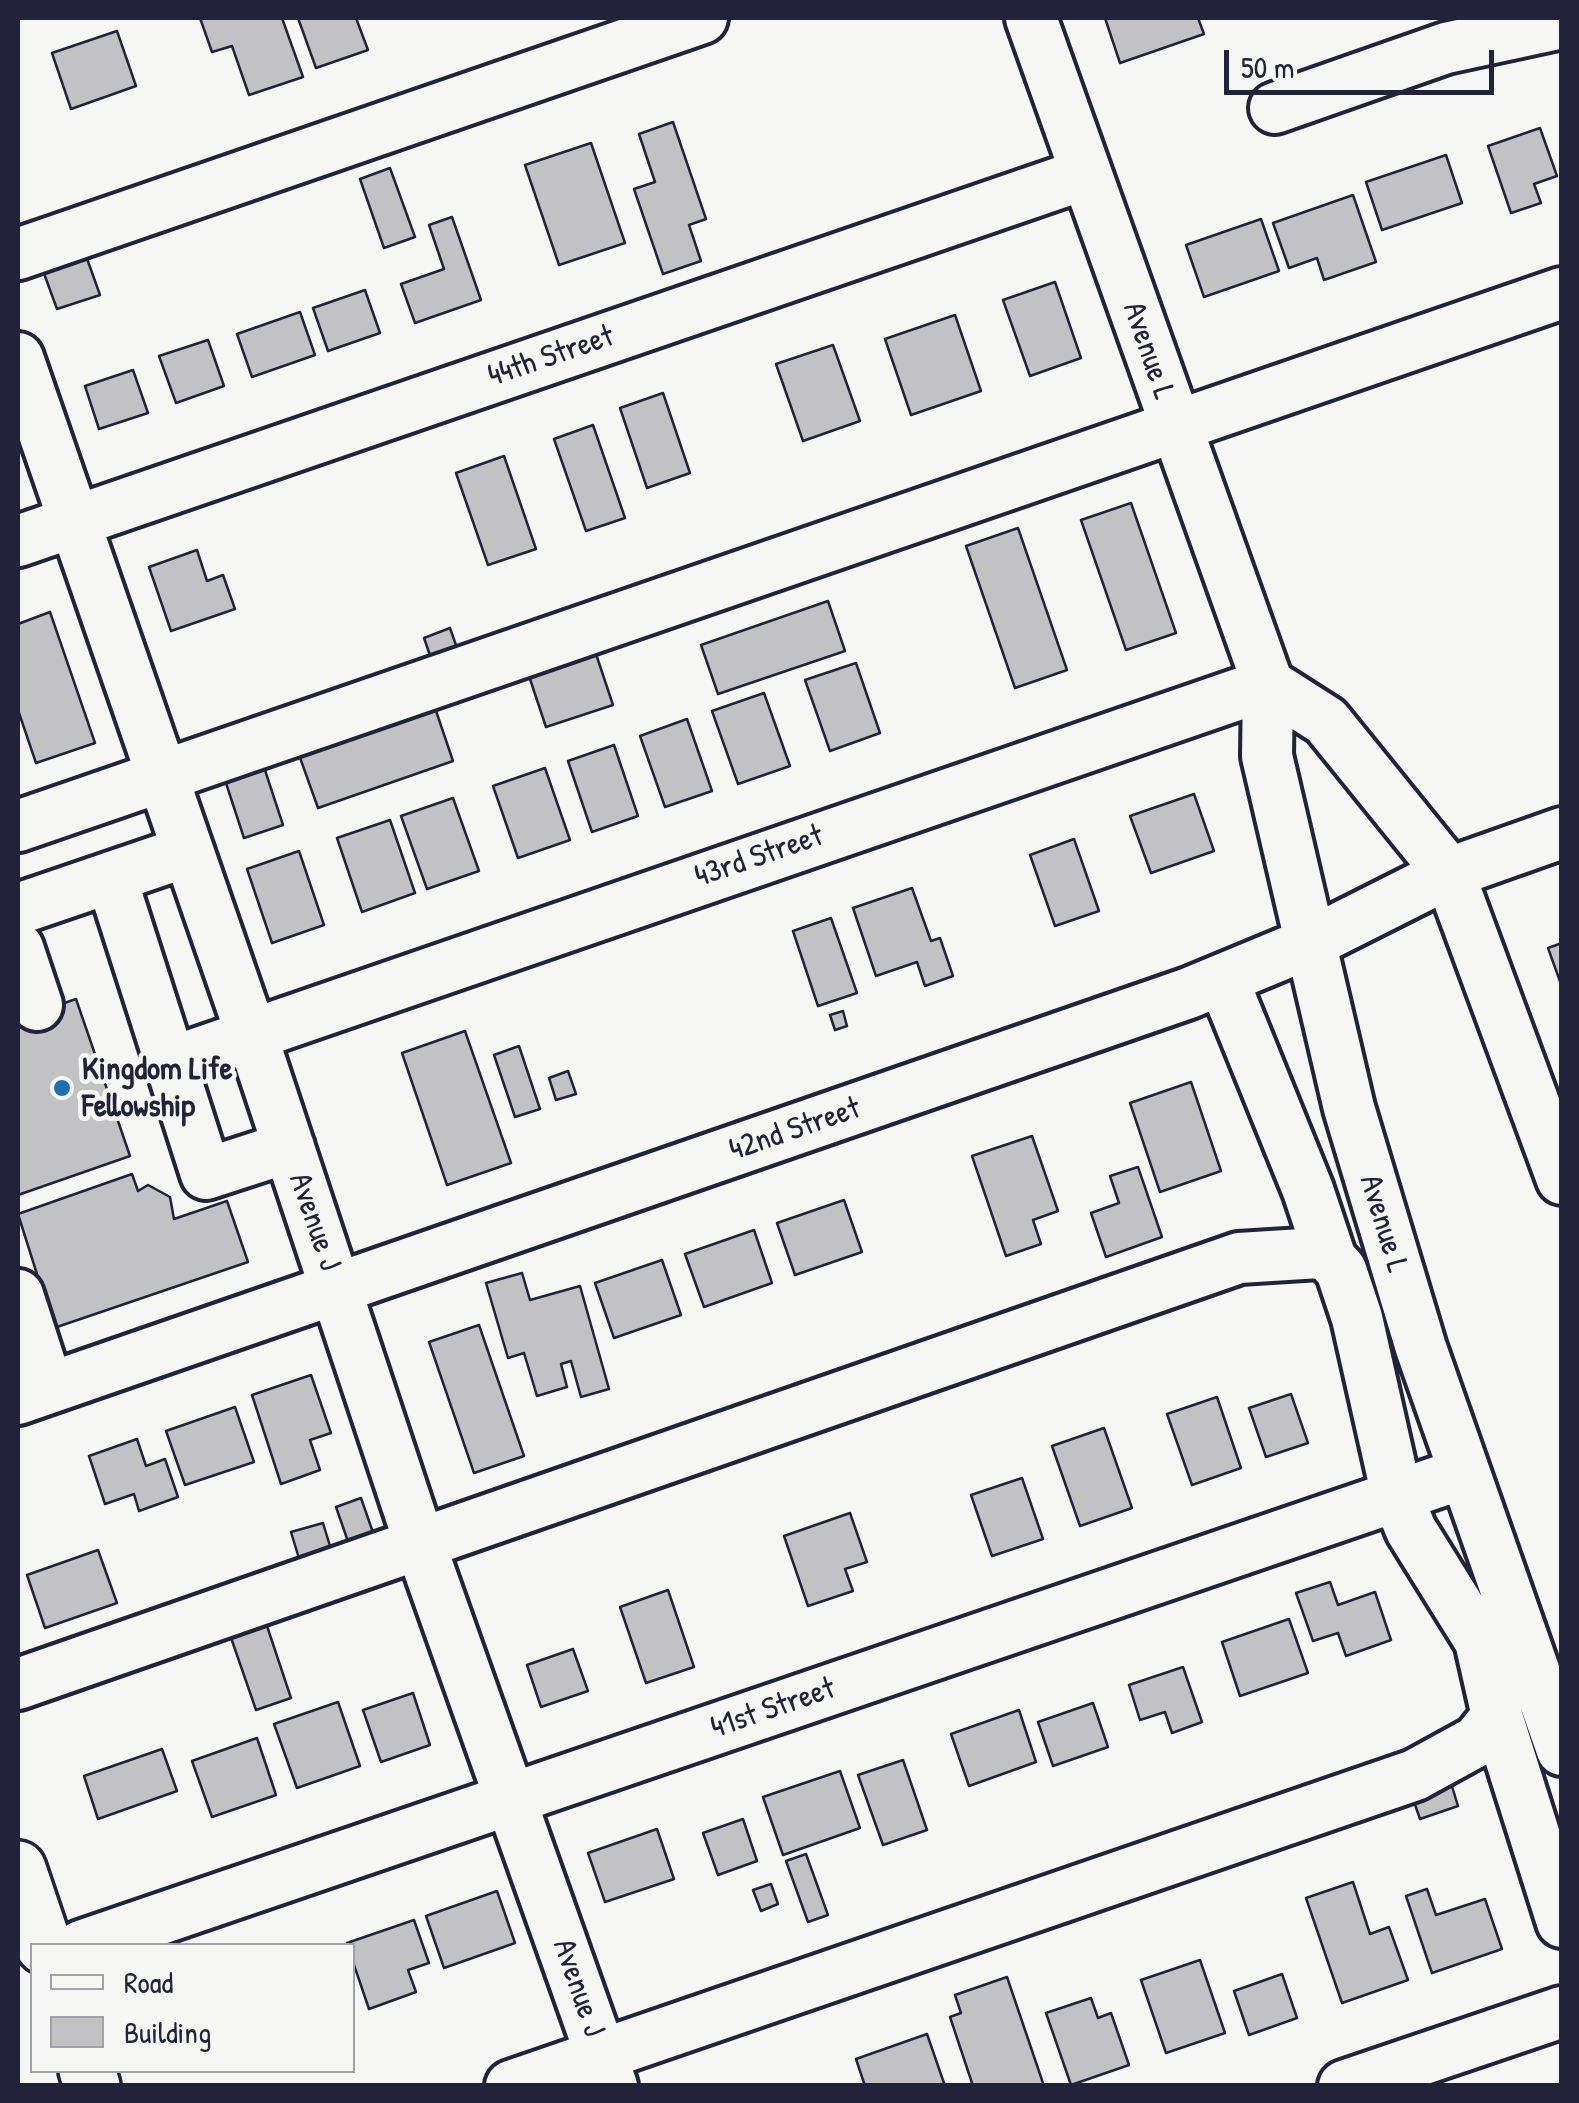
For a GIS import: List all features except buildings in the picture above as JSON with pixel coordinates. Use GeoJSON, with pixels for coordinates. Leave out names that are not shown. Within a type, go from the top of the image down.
{"type":"FeatureCollection","features":[{"type":"Feature","properties":{"kind":"main road"},"geometry":{"type":"LineString","coordinates":[[18,1869],[43,1943]]}},
{"type":"Feature","properties":{"kind":"street"},"geometry":{"type":"LineString","coordinates":[[18,254],[702,18]]}},
{"type":"Feature","properties":{"kind":"street","name":"Avenue L"},"geometry":{"type":"LineString","coordinates":[[1030,18],[1268,684],[1268,756],[1377,1209],[1464,1473],[1562,1750]]}},
{"type":"Feature","properties":{"kind":"street"},"geometry":{"type":"LineString","coordinates":[[1275,108],[1446,48],[1562,23]]}},
{"type":"Feature","properties":{"kind":"street","name":"44th Street"},"geometry":{"type":"LineString","coordinates":[[18,540],[1085,174]]}},
{"type":"Feature","properties":{"kind":"street"},"geometry":{"type":"LineString","coordinates":[[18,826],[1562,292]]}},
{"type":"Feature","properties":{"kind":"street","name":"Avenue J"},"geometry":{"type":"LineString","coordinates":[[18,358],[251,1033],[421,1547],[606,2070]]}},
{"type":"Feature","properties":{"kind":"street"},"geometry":{"type":"LineString","coordinates":[[1268,684],[1326,721],[1449,872],[1554,1130],[1562,1179]]}},
{"type":"Feature","properties":{"kind":"street","name":"43rd Street"},"geometry":{"type":"LineString","coordinates":[[170,1064],[1268,684]]}},
{"type":"Feature","properties":{"kind":"street","name":"42nd Street"},"geometry":{"type":"LineString","coordinates":[[33,1393],[1223,980],[1312,942],[1449,872],[1562,833]]}},
{"type":"Feature","properties":{"kind":"street"},"geometry":{"type":"LineString","coordinates":[[18,909],[188,851]]}},
{"type":"Feature","properties":{"kind":"street"},"geometry":{"type":"LineString","coordinates":[[111,878],[206,1174],[289,1147]]}},
{"type":"Feature","properties":{"kind":"street"},"geometry":{"type":"LineString","coordinates":[[18,948],[37,1005]]}},
{"type":"Feature","properties":{"kind":"street"},"geometry":{"type":"LineString","coordinates":[[1223,980],[1308,1190],[1331,1259],[1341,1270],[1356,1318],[1397,1496],[1411,1530],[1480,1641],[1496,1716],[1562,1922]]}},
{"type":"Feature","properties":{"kind":"street"},"geometry":{"type":"LineString","coordinates":[[18,1684],[421,1547],[1239,1258],[1303,1252],[1331,1259]]}},
{"type":"Feature","properties":{"kind":"street"},"geometry":{"type":"LineString","coordinates":[[18,1295],[33,1393]]}},
{"type":"Feature","properties":{"kind":"street","name":"41st Street"},"geometry":{"type":"LineString","coordinates":[[90,1943],[1464,1473]]}},
{"type":"Feature","properties":{"kind":"street"},"geometry":{"type":"LineString","coordinates":[[510,2086],[606,2070],[1415,1775],[1477,1741],[1496,1716]]}},
{"type":"Feature","properties":{"kind":"street"},"geometry":{"type":"LineString","coordinates":[[1344,2086],[1562,2012]]}},
{"type":"Feature","properties":{"kind":"place","name":"Kingdom Life Fellowship"},"geometry":{"type":"Point","coordinates":[62,1088]}}]}
